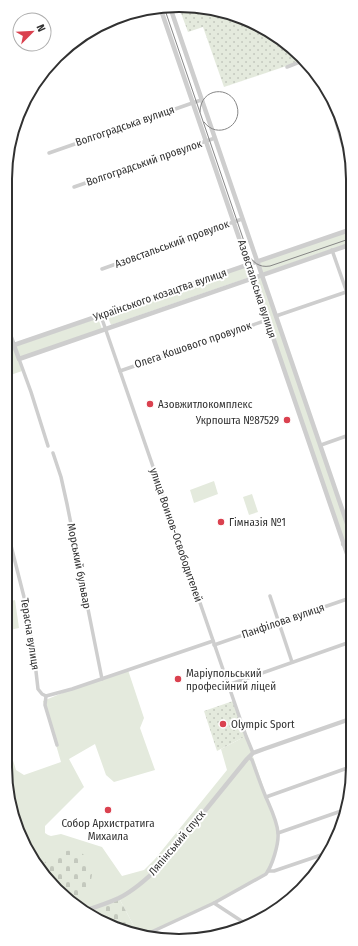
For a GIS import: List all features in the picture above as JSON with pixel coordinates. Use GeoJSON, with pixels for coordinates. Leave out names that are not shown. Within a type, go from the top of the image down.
{"type":"FeatureCollection","features":[{"type":"Feature","properties":{"kind":"street","name":"Азовстальська вулиця"},"geometry":{"type":"LineString","coordinates":[[172,12],[346,521]]}},
{"type":"Feature","properties":{"kind":"street","name":"Азовстальська вулиця"},"geometry":{"type":"LineString","coordinates":[[162,13],[346,553]]}},
{"type":"Feature","properties":{"kind":"street"},"geometry":{"type":"LineString","coordinates":[[286,67],[298,62]]}},
{"type":"Feature","properties":{"kind":"street","name":"Волгоградська вулиця"},"geometry":{"type":"LineString","coordinates":[[49,153],[201,100]]}},
{"type":"Feature","properties":{"kind":"street","name":"Волгоградський провулок"},"geometry":{"type":"LineString","coordinates":[[74,187],[215,138]]}},
{"type":"Feature","properties":{"kind":"street","name":"Азовстальський провулок"},"geometry":{"type":"LineString","coordinates":[[102,269],[242,219]]}},
{"type":"Feature","properties":{"kind":"street","name":"Українського козацтва вулиця"},"geometry":{"type":"LineString","coordinates":[[14,345],[346,231]]}},
{"type":"Feature","properties":{"kind":"street","name":"Українського козацтва вулиця"},"geometry":{"type":"LineString","coordinates":[[19,359],[346,246]]}},
{"type":"Feature","properties":{"kind":"street"},"geometry":{"type":"LineString","coordinates":[[332,250],[346,289]]}},
{"type":"Feature","properties":{"kind":"street"},"geometry":{"type":"LineString","coordinates":[[276,316],[346,292]]}},
{"type":"Feature","properties":{"kind":"street","name":"улица Воинов-Освободителей"},"geometry":{"type":"LineString","coordinates":[[101,316],[278,833]]}},
{"type":"Feature","properties":{"kind":"street","name":"Олега Кошового провулок"},"geometry":{"type":"LineString","coordinates":[[120,371],[266,320]]}},
{"type":"Feature","properties":{"kind":"street"},"geometry":{"type":"LineString","coordinates":[[12,340],[31,392],[48,446]]}},
{"type":"Feature","properties":{"kind":"street"},"geometry":{"type":"LineString","coordinates":[[311,448],[346,436]]}},
{"type":"Feature","properties":{"kind":"street","name":"Морський бульвар"},"geometry":{"type":"LineString","coordinates":[[53,453],[61,477],[67,504],[102,679]]}},
{"type":"Feature","properties":{"kind":"street","name":"Терасна вулиця"},"geometry":{"type":"LineString","coordinates":[[12,550],[24,597],[38,685],[40,692],[46,696],[45,705],[57,745]]}},
{"type":"Feature","properties":{"kind":"street"},"geometry":{"type":"LineString","coordinates":[[270,596],[292,662]]}},
{"type":"Feature","properties":{"kind":"street","name":"Панфілова вулиця"},"geometry":{"type":"LineString","coordinates":[[213,643],[346,599]]}},
{"type":"Feature","properties":{"kind":"street"},"geometry":{"type":"LineString","coordinates":[[46,696],[213,643]]}},
{"type":"Feature","properties":{"kind":"street"},"geometry":{"type":"LineString","coordinates":[[228,685],[346,643]]}},
{"type":"Feature","properties":{"kind":"street"},"geometry":{"type":"LineString","coordinates":[[251,755],[346,720]]}},
{"type":"Feature","properties":{"kind":"street","name":"Ляпінський спуск"},"geometry":{"type":"LineString","coordinates":[[90,909],[119,898],[151,876],[251,755]]}},
{"type":"Feature","properties":{"kind":"street"},"geometry":{"type":"LineString","coordinates":[[266,796],[346,768]]}},
{"type":"Feature","properties":{"kind":"street"},"geometry":{"type":"LineString","coordinates":[[151,932],[214,903],[266,874],[276,849],[278,833],[339,812]]}},
{"type":"Feature","properties":{"kind":"street"},"geometry":{"type":"LineString","coordinates":[[268,871],[274,871],[320,856]]}},
{"type":"Feature","properties":{"kind":"street"},"geometry":{"type":"LineString","coordinates":[[214,903],[242,921]]}},
{"type":"Feature","properties":{"kind":"green space"},"geometry":{"type":"Polygon","coordinates":[[[190,12],[212,15],[253,29],[272,40],[298,62],[224,87],[203,27],[188,32],[181,13],[190,12]]]}},
{"type":"Feature","properties":{"kind":"green space"},"geometry":{"type":"Polygon","coordinates":[[[346,232],[346,244],[263,273],[259,262],[346,232]]]}},
{"type":"Feature","properties":{"kind":"green space"},"geometry":{"type":"Polygon","coordinates":[[[248,266],[250,277],[111,325],[107,315],[248,266]]]}},
{"type":"Feature","properties":{"kind":"green space"},"geometry":{"type":"Polygon","coordinates":[[[262,276],[346,523],[346,547],[254,279],[262,276]]]}},
{"type":"Feature","properties":{"kind":"green space"},"geometry":{"type":"Polygon","coordinates":[[[98,318],[102,329],[20,357],[16,346],[98,318]]]}},
{"type":"Feature","properties":{"kind":"green space"},"geometry":{"type":"Polygon","coordinates":[[[12,345],[22,371],[12,375],[12,345]]]}},
{"type":"Feature","properties":{"kind":"green space"},"geometry":{"type":"Polygon","coordinates":[[[214,481],[218,494],[194,503],[190,490],[214,481]]]}},
{"type":"Feature","properties":{"kind":"green space"},"geometry":{"type":"Polygon","coordinates":[[[252,494],[258,512],[249,515],[243,497],[252,494]]]}},
{"type":"Feature","properties":{"kind":"green space"},"geometry":{"type":"Polygon","coordinates":[[[15,600],[19,628],[12,630],[12,601],[15,600]]]}},
{"type":"Feature","properties":{"kind":"green space"},"geometry":{"type":"Polygon","coordinates":[[[128,670],[144,718],[140,728],[155,770],[114,782],[106,775],[95,744],[69,759],[84,787],[45,826],[45,833],[51,836],[61,834],[102,847],[122,876],[144,870],[155,859],[227,770],[221,749],[246,736],[277,827],[278,840],[268,871],[214,903],[153,932],[135,928],[119,898],[90,909],[69,893],[53,877],[40,860],[29,841],[15,800],[12,778],[12,757],[16,770],[24,775],[61,762],[43,701],[72,689],[128,670]]]}},
{"type":"Feature","properties":{"kind":"green space"},"geometry":{"type":"Polygon","coordinates":[[[233,701],[246,736],[217,751],[204,711],[233,701]]]}},
{"type":"Feature","properties":{"kind":"green space"},"geometry":{"type":"Polygon","coordinates":[[[66,851],[76,851],[83,854],[91,865],[92,876],[88,886],[84,891],[75,897],[53,877],[43,864],[55,855],[66,851]]]}},
{"type":"Feature","properties":{"kind":"green space"},"geometry":{"type":"Polygon","coordinates":[[[119,898],[135,928],[105,917],[90,909],[119,898]]]}},
{"type":"Feature","properties":{"kind":"tram line"},"geometry":{"type":"LineString","coordinates":[[166,12],[248,253],[252,259],[256,264],[270,266],[346,240]]}},
{"type":"Feature","properties":{"kind":"tram line"},"geometry":{"type":"LineString","coordinates":[[200,112],[201,104],[205,98],[216,92],[223,92],[229,95],[234,99],[237,106],[238,113],[236,119],[233,125],[228,128],[215,130],[204,122]]}},
{"type":"Feature","properties":{"kind":"place","name":"Азовжитлокомплекс"},"geometry":{"type":"Point","coordinates":[150,404]}},
{"type":"Feature","properties":{"kind":"place","name":"Укрпошта №87529"},"geometry":{"type":"Point","coordinates":[287,420]}},
{"type":"Feature","properties":{"kind":"place","name":"Гімназія №1"},"geometry":{"type":"Point","coordinates":[221,522]}},
{"type":"Feature","properties":{"kind":"place","name":"Маріупольський професійний ліцей"},"geometry":{"type":"Point","coordinates":[178,679]}},
{"type":"Feature","properties":{"kind":"place","name":"Olympic Sport"},"geometry":{"type":"Point","coordinates":[223,724]}},
{"type":"Feature","properties":{"kind":"place","name":"Собор Архистратига Михаила"},"geometry":{"type":"Point","coordinates":[108,810]}}]}
